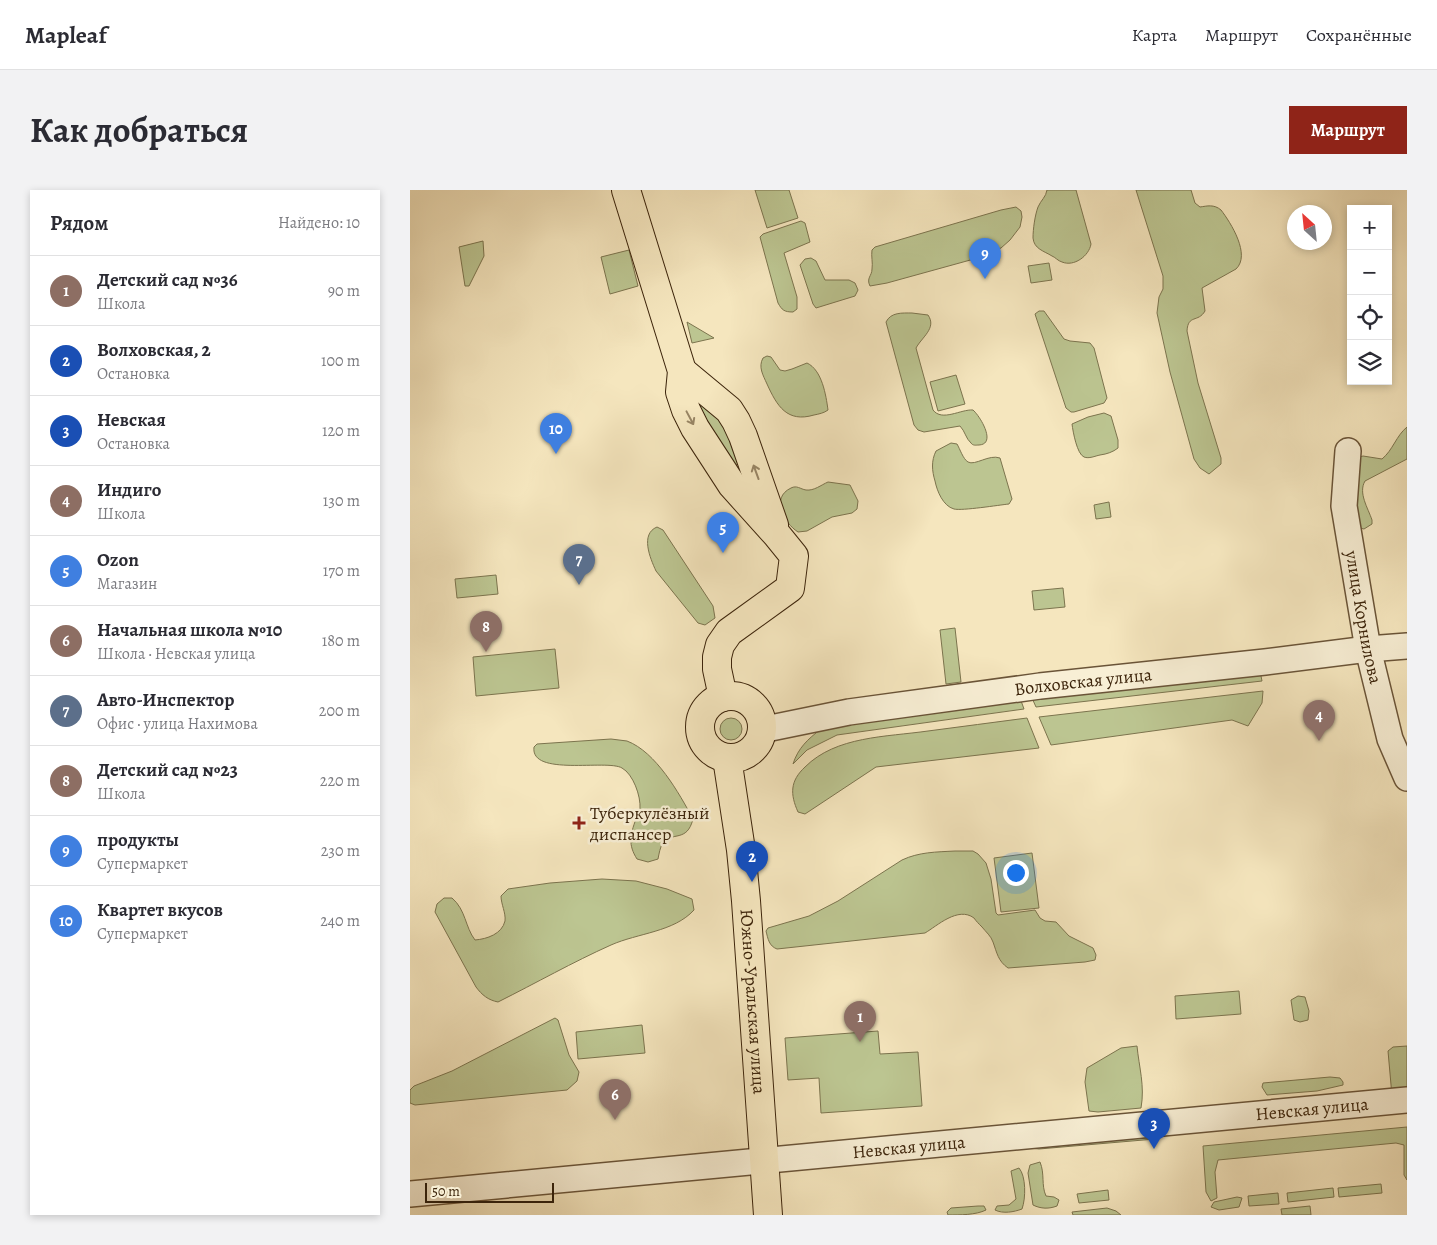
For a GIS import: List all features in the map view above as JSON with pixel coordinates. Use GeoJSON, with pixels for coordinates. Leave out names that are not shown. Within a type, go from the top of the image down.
{"type":"FeatureCollection","features":[{"type":"Feature","properties":{"kind":"main road"},"geometry":{"type":"LineString","coordinates":[[626,190],[682,371],[680,392],[686,410],[695,428],[732,485],[777,534],[794,556],[790,588],[729,632],[720,645],[716,657],[723,698]]}},
{"type":"Feature","properties":{"kind":"main road"},"geometry":{"type":"LineString","coordinates":[[682,371],[729,410],[736,421],[744,436],[777,534]]}},
{"type":"Feature","properties":{"kind":"main road"},"geometry":{"type":"LineString","coordinates":[[738,697],[749,702],[758,712],[761,730],[758,742],[750,751],[739,757],[727,758],[710,750],[705,744],[700,729],[702,715],[716,700],[738,697]]}},
{"type":"Feature","properties":{"kind":"main road","name":"Южно-Уральская улица"},"geometry":{"type":"LineString","coordinates":[[727,758],[741,850],[766,1162],[768,1215]]}},
{"type":"Feature","properties":{"kind":"street","name":"улица Корнилова"},"geometry":{"type":"LineString","coordinates":[[1348,450],[1344,506],[1368,649],[1390,739],[1407,778]]}},
{"type":"Feature","properties":{"kind":"street","name":"Волховская улица"},"geometry":{"type":"LineString","coordinates":[[761,730],[849,712],[1040,686],[1407,646]]}},
{"type":"Feature","properties":{"kind":"street","name":"Невская улица"},"geometry":{"type":"LineString","coordinates":[[410,1194],[766,1162],[1407,1100]]}},
{"type":"Feature","properties":{"kind":"green space"},"geometry":{"type":"Polygon","coordinates":[[[755,190],[789,190],[798,218],[767,228],[755,190]]]}},
{"type":"Feature","properties":{"kind":"green space"},"geometry":{"type":"Polygon","coordinates":[[[1047,190],[1076,190],[1091,244],[1087,253],[1076,262],[1067,263],[1061,261],[1035,245],[1033,230],[1036,214],[1047,190]]]}},
{"type":"Feature","properties":{"kind":"green space"},"geometry":{"type":"Polygon","coordinates":[[[1136,190],[1191,190],[1195,203],[1200,207],[1213,206],[1221,210],[1238,239],[1241,256],[1240,263],[1236,269],[1202,288],[1205,311],[1202,315],[1189,322],[1187,331],[1198,383],[1221,458],[1221,464],[1209,474],[1200,468],[1194,459],[1170,372],[1157,313],[1159,297],[1163,289],[1163,276],[1136,190]]]}},
{"type":"Feature","properties":{"kind":"green space"},"geometry":{"type":"Polygon","coordinates":[[[1016,207],[1021,211],[1020,227],[1001,248],[974,259],[870,286],[872,250],[875,247],[1016,207]]]}},
{"type":"Feature","properties":{"kind":"green space"},"geometry":{"type":"Polygon","coordinates":[[[801,221],[805,223],[810,242],[784,253],[797,297],[797,309],[793,312],[787,312],[778,303],[760,237],[763,234],[801,221]]]}},
{"type":"Feature","properties":{"kind":"green space"},"geometry":{"type":"Polygon","coordinates":[[[483,241],[484,256],[469,286],[465,286],[459,247],[483,241]]]}},
{"type":"Feature","properties":{"kind":"green space"},"geometry":{"type":"Polygon","coordinates":[[[629,250],[638,286],[610,294],[601,257],[629,250]]]}},
{"type":"Feature","properties":{"kind":"green space"},"geometry":{"type":"Polygon","coordinates":[[[811,258],[816,261],[825,280],[849,280],[855,283],[858,290],[855,296],[816,308],[800,265],[805,259],[811,258]]]}},
{"type":"Feature","properties":{"kind":"green space"},"geometry":{"type":"Polygon","coordinates":[[[1049,263],[1052,280],[1031,283],[1028,266],[1049,263]]]}},
{"type":"Feature","properties":{"kind":"green space"},"geometry":{"type":"Polygon","coordinates":[[[1039,311],[1044,311],[1064,339],[1090,343],[1094,348],[1107,398],[1104,403],[1074,412],[1066,408],[1035,314],[1039,311]]]}},
{"type":"Feature","properties":{"kind":"green space"},"geometry":{"type":"Polygon","coordinates":[[[901,313],[928,315],[931,324],[928,332],[916,348],[933,410],[941,415],[946,415],[973,410],[987,435],[987,440],[984,443],[979,445],[972,444],[960,426],[924,432],[918,430],[914,425],[886,322],[891,316],[901,313]]]}},
{"type":"Feature","properties":{"kind":"green space"},"geometry":{"type":"Polygon","coordinates":[[[687,322],[714,338],[692,343],[687,322]]]}},
{"type":"Feature","properties":{"kind":"green space"},"geometry":{"type":"Polygon","coordinates":[[[771,357],[780,370],[785,371],[807,363],[812,366],[820,377],[828,410],[805,417],[790,415],[784,411],[775,399],[762,371],[763,358],[771,357]]]}},
{"type":"Feature","properties":{"kind":"green space"},"geometry":{"type":"Polygon","coordinates":[[[956,375],[965,404],[938,411],[930,382],[956,375]]]}},
{"type":"Feature","properties":{"kind":"green space"},"geometry":{"type":"Polygon","coordinates":[[[698,397],[725,425],[739,463],[735,466],[693,398],[698,397]]]}},
{"type":"Feature","properties":{"kind":"green space"},"geometry":{"type":"Polygon","coordinates":[[[1104,413],[1111,416],[1118,440],[1118,448],[1112,452],[1090,458],[1084,457],[1077,447],[1072,424],[1104,413]]]}},
{"type":"Feature","properties":{"kind":"green space"},"geometry":{"type":"Polygon","coordinates":[[[1407,427],[1407,459],[1365,481],[1363,495],[1372,524],[1364,529],[1356,527],[1356,458],[1363,456],[1382,459],[1407,427]]]}},
{"type":"Feature","properties":{"kind":"green space"},"geometry":{"type":"Polygon","coordinates":[[[951,443],[957,444],[966,461],[971,463],[996,457],[1000,458],[1012,499],[1009,504],[972,509],[954,509],[947,505],[937,489],[933,474],[933,462],[936,451],[951,443]]]}},
{"type":"Feature","properties":{"kind":"green space"},"geometry":{"type":"Polygon","coordinates":[[[828,482],[850,485],[858,501],[857,509],[852,513],[832,517],[807,531],[798,532],[784,517],[780,504],[781,498],[785,492],[793,487],[809,490],[828,482]]]}},
{"type":"Feature","properties":{"kind":"green space"},"geometry":{"type":"Polygon","coordinates":[[[1109,502],[1111,517],[1096,519],[1094,505],[1109,502]]]}},
{"type":"Feature","properties":{"kind":"green space"},"geometry":{"type":"Polygon","coordinates":[[[657,527],[663,530],[713,606],[715,618],[705,625],[698,623],[656,571],[649,553],[648,541],[652,530],[657,527]]]}},
{"type":"Feature","properties":{"kind":"green space"},"geometry":{"type":"Polygon","coordinates":[[[496,575],[498,594],[457,598],[455,579],[496,575]]]}},
{"type":"Feature","properties":{"kind":"green space"},"geometry":{"type":"Polygon","coordinates":[[[1063,588],[1065,607],[1034,610],[1032,591],[1063,588]]]}},
{"type":"Feature","properties":{"kind":"green space"},"geometry":{"type":"Polygon","coordinates":[[[955,628],[961,682],[946,684],[940,630],[955,628]]]}},
{"type":"Feature","properties":{"kind":"green space"},"geometry":{"type":"Polygon","coordinates":[[[555,649],[559,688],[476,696],[473,657],[555,649]]]}},
{"type":"Feature","properties":{"kind":"green space"},"geometry":{"type":"Polygon","coordinates":[[[1260,671],[1262,681],[1036,707],[1032,698],[1260,671]]]}},
{"type":"Feature","properties":{"kind":"green space"},"geometry":{"type":"Polygon","coordinates":[[[1263,691],[1262,703],[1248,726],[1232,720],[1051,745],[1039,717],[1263,691]]]}},
{"type":"Feature","properties":{"kind":"green space"},"geometry":{"type":"Polygon","coordinates":[[[1020,698],[1024,709],[837,735],[807,750],[793,764],[804,744],[821,729],[1020,698]]]}},
{"type":"Feature","properties":{"kind":"green space"},"geometry":{"type":"Polygon","coordinates":[[[731,718],[739,721],[742,729],[739,737],[731,740],[723,737],[720,729],[723,721],[731,718]]]}},
{"type":"Feature","properties":{"kind":"green space"},"geometry":{"type":"Polygon","coordinates":[[[1027,718],[1039,748],[876,767],[805,814],[798,812],[795,805],[793,788],[796,777],[817,757],[831,749],[879,737],[1027,718]]]}},
{"type":"Feature","properties":{"kind":"green space"},"geometry":{"type":"Polygon","coordinates":[[[611,739],[627,741],[638,746],[648,754],[666,774],[693,819],[687,831],[663,843],[658,859],[648,862],[637,859],[632,849],[631,835],[640,804],[636,786],[626,771],[614,766],[544,762],[536,756],[534,747],[537,744],[611,739]]]}},
{"type":"Feature","properties":{"kind":"green space"},"geometry":{"type":"Polygon","coordinates":[[[973,851],[986,863],[998,915],[1035,910],[1040,918],[1045,921],[1056,922],[1069,936],[1093,948],[1096,955],[1095,960],[1008,968],[1000,960],[988,934],[974,918],[961,914],[948,918],[925,933],[777,949],[769,942],[766,931],[768,928],[809,916],[838,901],[908,857],[934,852],[973,851]]]}},
{"type":"Feature","properties":{"kind":"green space"},"geometry":{"type":"Polygon","coordinates":[[[1032,853],[1039,908],[1001,912],[994,858],[1032,853]]]}},
{"type":"Feature","properties":{"kind":"green space"},"geometry":{"type":"Polygon","coordinates":[[[602,879],[636,881],[667,889],[692,899],[694,910],[686,917],[666,928],[611,945],[498,1002],[486,997],[476,987],[435,912],[437,904],[444,898],[452,898],[463,913],[475,940],[493,935],[503,926],[505,918],[501,896],[508,889],[550,883],[602,879]]]}},
{"type":"Feature","properties":{"kind":"green space"},"geometry":{"type":"Polygon","coordinates":[[[1239,991],[1241,1014],[1176,1019],[1175,996],[1239,991]]]}},
{"type":"Feature","properties":{"kind":"green space"},"geometry":{"type":"Polygon","coordinates":[[[1298,996],[1305,997],[1309,1011],[1308,1020],[1300,1022],[1294,1020],[1291,1000],[1298,996]]]}},
{"type":"Feature","properties":{"kind":"green space"},"geometry":{"type":"Polygon","coordinates":[[[555,1018],[558,1020],[569,1055],[579,1072],[577,1081],[567,1090],[415,1105],[410,1103],[410,1090],[414,1086],[452,1071],[555,1018]]]}},
{"type":"Feature","properties":{"kind":"green space"},"geometry":{"type":"Polygon","coordinates":[[[642,1025],[645,1053],[578,1059],[576,1032],[642,1025]]]}},
{"type":"Feature","properties":{"kind":"green space"},"geometry":{"type":"Polygon","coordinates":[[[878,1031],[880,1054],[918,1052],[922,1106],[821,1113],[819,1078],[788,1080],[785,1038],[878,1031]]]}},
{"type":"Feature","properties":{"kind":"green space"},"geometry":{"type":"Polygon","coordinates":[[[1137,1046],[1142,1084],[1141,1108],[1098,1112],[1089,1111],[1085,1082],[1087,1068],[1121,1048],[1137,1046]]]}},
{"type":"Feature","properties":{"kind":"green space"},"geometry":{"type":"Polygon","coordinates":[[[1407,1046],[1407,1096],[1392,1096],[1388,1051],[1393,1047],[1407,1046]]]}},
{"type":"Feature","properties":{"kind":"green space"},"geometry":{"type":"Polygon","coordinates":[[[1330,1077],[1340,1078],[1343,1085],[1317,1091],[1267,1095],[1262,1087],[1263,1083],[1330,1077]]]}},
{"type":"Feature","properties":{"kind":"green space"},"geometry":{"type":"Polygon","coordinates":[[[1407,1127],[1407,1180],[1404,1175],[1404,1145],[1396,1143],[1218,1160],[1215,1172],[1217,1198],[1211,1201],[1206,1192],[1203,1146],[1407,1127]]]}},
{"type":"Feature","properties":{"kind":"green space"},"geometry":{"type":"Polygon","coordinates":[[[1166,1133],[1162,1137],[1155,1139],[1039,1149],[1029,1148],[1166,1133]]]}},
{"type":"Feature","properties":{"kind":"green space"},"geometry":{"type":"Polygon","coordinates":[[[1040,1162],[1046,1196],[1059,1200],[1057,1206],[1051,1208],[1033,1205],[1028,1173],[1030,1165],[1040,1162]]]}},
{"type":"Feature","properties":{"kind":"green space"},"geometry":{"type":"Polygon","coordinates":[[[1019,1168],[1025,1187],[1022,1209],[1008,1212],[995,1210],[997,1206],[1009,1205],[1016,1199],[1011,1171],[1019,1168]]]}},
{"type":"Feature","properties":{"kind":"green space"},"geometry":{"type":"Polygon","coordinates":[[[1381,1184],[1382,1193],[1339,1197],[1338,1188],[1381,1184]]]}},
{"type":"Feature","properties":{"kind":"green space"},"geometry":{"type":"Polygon","coordinates":[[[1333,1188],[1334,1197],[1288,1202],[1287,1193],[1333,1188]]]}},
{"type":"Feature","properties":{"kind":"green space"},"geometry":{"type":"Polygon","coordinates":[[[1108,1190],[1109,1200],[1079,1203],[1077,1194],[1108,1190]]]}},
{"type":"Feature","properties":{"kind":"green space"},"geometry":{"type":"Polygon","coordinates":[[[1278,1193],[1279,1204],[1249,1206],[1248,1196],[1278,1193]]]}},
{"type":"Feature","properties":{"kind":"green space"},"geometry":{"type":"Polygon","coordinates":[[[1237,1197],[1242,1198],[1239,1207],[1219,1210],[1211,1207],[1214,1202],[1237,1197]]]}},
{"type":"Feature","properties":{"kind":"green space"},"geometry":{"type":"Polygon","coordinates":[[[984,1206],[986,1210],[978,1213],[948,1215],[947,1212],[951,1208],[984,1206]]]}},
{"type":"Feature","properties":{"kind":"green space"},"geometry":{"type":"Polygon","coordinates":[[[1310,1206],[1311,1215],[1282,1215],[1281,1209],[1310,1206]]]}},
{"type":"Feature","properties":{"kind":"green space"},"geometry":{"type":"Polygon","coordinates":[[[1107,1208],[1121,1215],[1073,1215],[1072,1212],[1107,1208]]]}},
{"type":"Feature","properties":{"kind":"place","name":"продукты"},"geometry":{"type":"Point","coordinates":[985,279]}},
{"type":"Feature","properties":{"kind":"place","name":"Квартет вкусов"},"geometry":{"type":"Point","coordinates":[556,454]}},
{"type":"Feature","properties":{"kind":"place","name":"Ozon"},"geometry":{"type":"Point","coordinates":[723,553]}},
{"type":"Feature","properties":{"kind":"place","name":"Авто-Инспектор"},"geometry":{"type":"Point","coordinates":[579,585]}},
{"type":"Feature","properties":{"kind":"place","name":"Детский сад №23"},"geometry":{"type":"Point","coordinates":[486,652]}},
{"type":"Feature","properties":{"kind":"place","name":"Индиго"},"geometry":{"type":"Point","coordinates":[1319,741]}},
{"type":"Feature","properties":{"kind":"place","name":"Туберкулёзный диспансер"},"geometry":{"type":"Point","coordinates":[579,823]}},
{"type":"Feature","properties":{"kind":"place","name":"Волховская, 2"},"geometry":{"type":"Point","coordinates":[752,882]}},
{"type":"Feature","properties":{"kind":"place","name":"Детский сад №36"},"geometry":{"type":"Point","coordinates":[860,1042]}},
{"type":"Feature","properties":{"kind":"place","name":"Начальная школа №10"},"geometry":{"type":"Point","coordinates":[615,1120]}},
{"type":"Feature","properties":{"kind":"place","name":"Невская"},"geometry":{"type":"Point","coordinates":[1154,1149]}}]}
